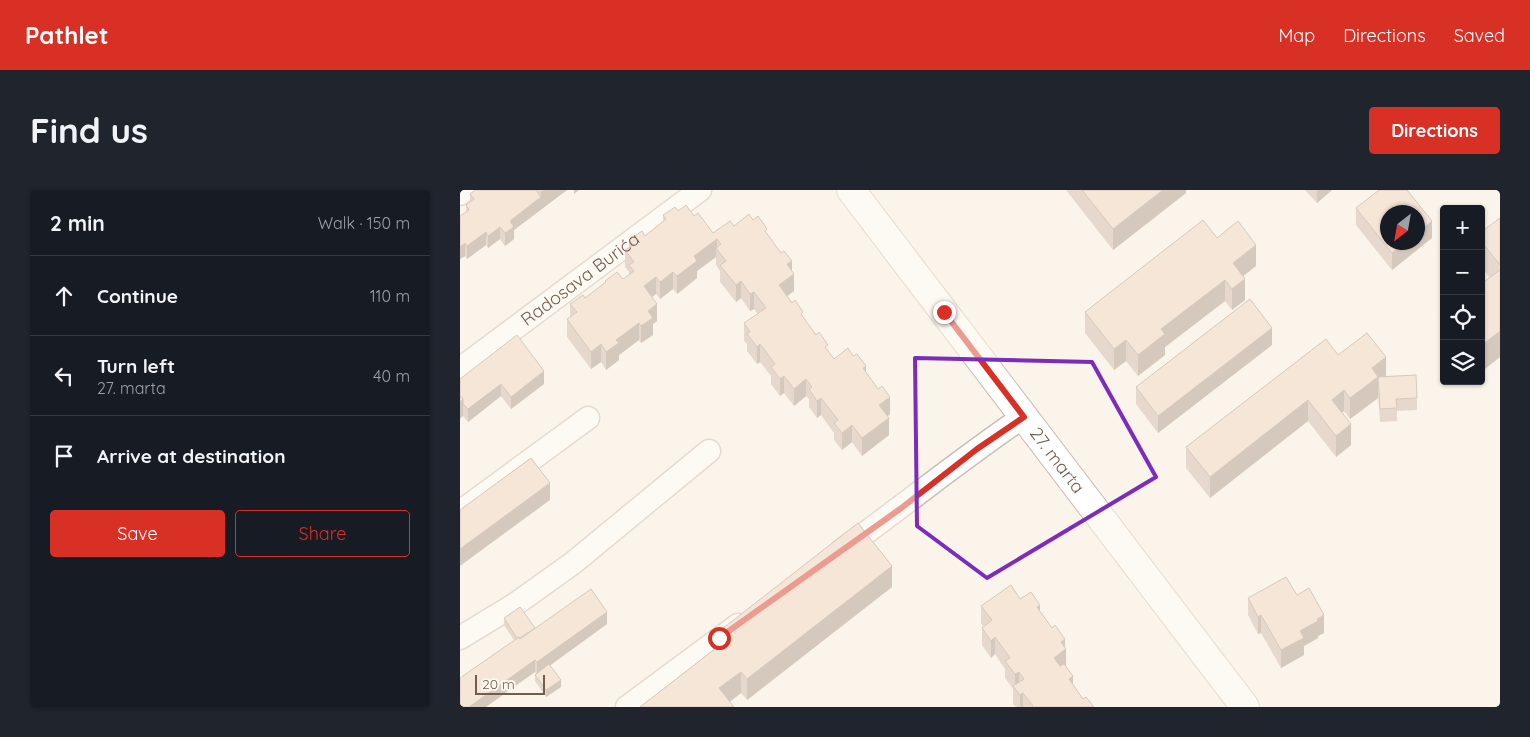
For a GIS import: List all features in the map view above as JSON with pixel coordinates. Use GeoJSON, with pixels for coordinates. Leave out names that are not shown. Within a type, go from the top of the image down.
{"type":"FeatureCollection","features":[{"type":"Feature","properties":{"kind":"street"},"geometry":{"type":"LineString","coordinates":[[460,194],[465,190]]}},
{"type":"Feature","properties":{"kind":"street","name":"Radosava Burića"},"geometry":{"type":"LineString","coordinates":[[460,369],[700,190]]}},
{"type":"Feature","properties":{"kind":"street","name":"27. marta"},"geometry":{"type":"LineString","coordinates":[[851,190],[1245,707]]}},
{"type":"Feature","properties":{"kind":"street"},"geometry":{"type":"LineString","coordinates":[[821,564],[900,509],[977,449],[1024,417]]}},
{"type":"Feature","properties":{"kind":"street"},"geometry":{"type":"LineString","coordinates":[[460,512],[588,418]]}},
{"type":"Feature","properties":{"kind":"street"},"geometry":{"type":"LineString","coordinates":[[460,638],[517,602],[573,562],[709,451]]}},
{"type":"Feature","properties":{"kind":"street"},"geometry":{"type":"LineString","coordinates":[[627,707],[750,616]]}},
{"type":"Feature","properties":{"kind":"highlighted area"},"geometry":{"type":"Polygon","coordinates":[[[915,358],[1092,362],[1156,477],[987,578],[917,526],[915,358]]]}},
{"type":"Feature","properties":{"kind":"building"},"geometry":{"type":"Polygon","coordinates":[[[475,190],[536,190],[541,197],[510,221],[514,227],[505,233],[500,227],[488,236],[486,232],[467,246],[465,243],[460,247],[460,216],[469,210],[466,205],[474,199],[470,194],[475,190]]]}},
{"type":"Feature","properties":{"kind":"building"},"geometry":{"type":"Polygon","coordinates":[[[1082,190],[1163,190],[1113,229],[1082,190]]]}},
{"type":"Feature","properties":{"kind":"building"},"geometry":{"type":"Polygon","coordinates":[[[1379,190],[1407,190],[1419,205],[1380,205],[1380,238],[1356,208],[1379,190]]]}},
{"type":"Feature","properties":{"kind":"building"},"geometry":{"type":"Polygon","coordinates":[[[686,205],[694,216],[698,213],[713,233],[730,221],[734,226],[749,214],[753,220],[758,216],[767,229],[765,231],[781,253],[784,251],[792,261],[787,264],[794,274],[779,285],[792,303],[795,300],[803,312],[801,314],[816,335],[819,332],[828,345],[825,347],[834,359],[848,348],[853,356],[857,354],[866,366],[863,368],[878,389],[882,386],[890,397],[879,405],[889,418],[862,438],[852,425],[842,433],[834,423],[838,420],[821,398],[817,401],[809,389],[812,387],[806,379],[794,389],[784,376],[780,379],[771,367],[775,364],[760,344],[757,347],[747,334],[750,332],[744,323],[766,308],[754,292],[750,294],[741,281],[736,285],[720,265],[726,261],[716,248],[721,244],[717,239],[694,256],[697,261],[677,276],[673,272],[660,282],[656,277],[644,286],[657,304],[648,311],[653,318],[641,326],[639,323],[616,340],[619,343],[606,352],[601,344],[591,352],[567,319],[577,312],[570,304],[583,295],[585,298],[617,272],[623,279],[634,271],[629,265],[634,262],[625,250],[633,245],[629,240],[642,231],[645,236],[666,219],[663,215],[675,207],[678,211],[686,205]]]}},
{"type":"Feature","properties":{"kind":"building"},"geometry":{"type":"Polygon","coordinates":[[[1425,212],[1432,221],[1425,227],[1425,212]]]}},
{"type":"Feature","properties":{"kind":"building"},"geometry":{"type":"Polygon","coordinates":[[[1500,218],[1500,265],[1485,246],[1485,229],[1500,218]]]}},
{"type":"Feature","properties":{"kind":"building"},"geometry":{"type":"Polygon","coordinates":[[[1203,220],[1217,238],[1238,221],[1256,245],[1233,263],[1245,279],[1232,289],[1225,280],[1161,329],[1165,334],[1138,355],[1126,340],[1114,349],[1085,312],[1203,220]]]}},
{"type":"Feature","properties":{"kind":"building"},"geometry":{"type":"Polygon","coordinates":[[[1500,270],[1500,331],[1485,343],[1485,295],[1485,281],[1500,270]]]}},
{"type":"Feature","properties":{"kind":"building"},"geometry":{"type":"Polygon","coordinates":[[[1250,299],[1272,328],[1158,416],[1136,387],[1250,299]]]}},
{"type":"Feature","properties":{"kind":"building"},"geometry":{"type":"Polygon","coordinates":[[[1367,333],[1386,357],[1372,368],[1378,377],[1350,398],[1344,390],[1332,400],[1351,424],[1336,436],[1308,400],[1210,477],[1186,447],[1326,339],[1338,355],[1367,333]]]}},
{"type":"Feature","properties":{"kind":"building"},"geometry":{"type":"Polygon","coordinates":[[[517,335],[544,371],[511,397],[501,384],[468,409],[463,404],[463,399],[460,395],[460,379],[517,335]]]}},
{"type":"Feature","properties":{"kind":"building"},"geometry":{"type":"Polygon","coordinates":[[[1416,375],[1417,398],[1396,399],[1397,408],[1380,409],[1378,377],[1416,375]]]}},
{"type":"Feature","properties":{"kind":"building"},"geometry":{"type":"Polygon","coordinates":[[[531,458],[550,483],[460,549],[460,510],[531,458]]]}},
{"type":"Feature","properties":{"kind":"building"},"geometry":{"type":"Polygon","coordinates":[[[858,523],[892,566],[747,679],[741,672],[719,688],[734,707],[640,707],[720,645],[713,636],[858,523]]]}},
{"type":"Feature","properties":{"kind":"building"},"geometry":{"type":"Polygon","coordinates":[[[1286,577],[1297,595],[1309,588],[1324,615],[1317,619],[1318,621],[1300,631],[1304,638],[1281,650],[1261,615],[1258,617],[1248,598],[1286,577]]]}},
{"type":"Feature","properties":{"kind":"building"},"geometry":{"type":"Polygon","coordinates":[[[1011,585],[1020,599],[1031,592],[1040,605],[1037,607],[1052,628],[1055,625],[1065,639],[1061,642],[1066,649],[1054,658],[1060,666],[1064,664],[1073,676],[1069,679],[1083,699],[1086,697],[1094,707],[1032,707],[1023,693],[1020,695],[1013,686],[1024,679],[1019,672],[1015,674],[1005,661],[1010,658],[995,637],[991,641],[982,628],[992,620],[981,606],[1011,585]]]}},
{"type":"Feature","properties":{"kind":"building"},"geometry":{"type":"Polygon","coordinates":[[[591,589],[607,612],[469,707],[460,707],[460,678],[591,589]]]}},
{"type":"Feature","properties":{"kind":"building"},"geometry":{"type":"Polygon","coordinates":[[[520,607],[535,628],[517,638],[504,618],[520,607]]]}},
{"type":"Feature","properties":{"kind":"building"},"geometry":{"type":"Polygon","coordinates":[[[549,664],[561,680],[546,690],[535,675],[549,664]]]}},
{"type":"Feature","properties":{"kind":"route"},"geometry":{"type":"LineString","coordinates":[[719,638],[900,509],[977,449],[1024,417],[944,312]]}}]}
